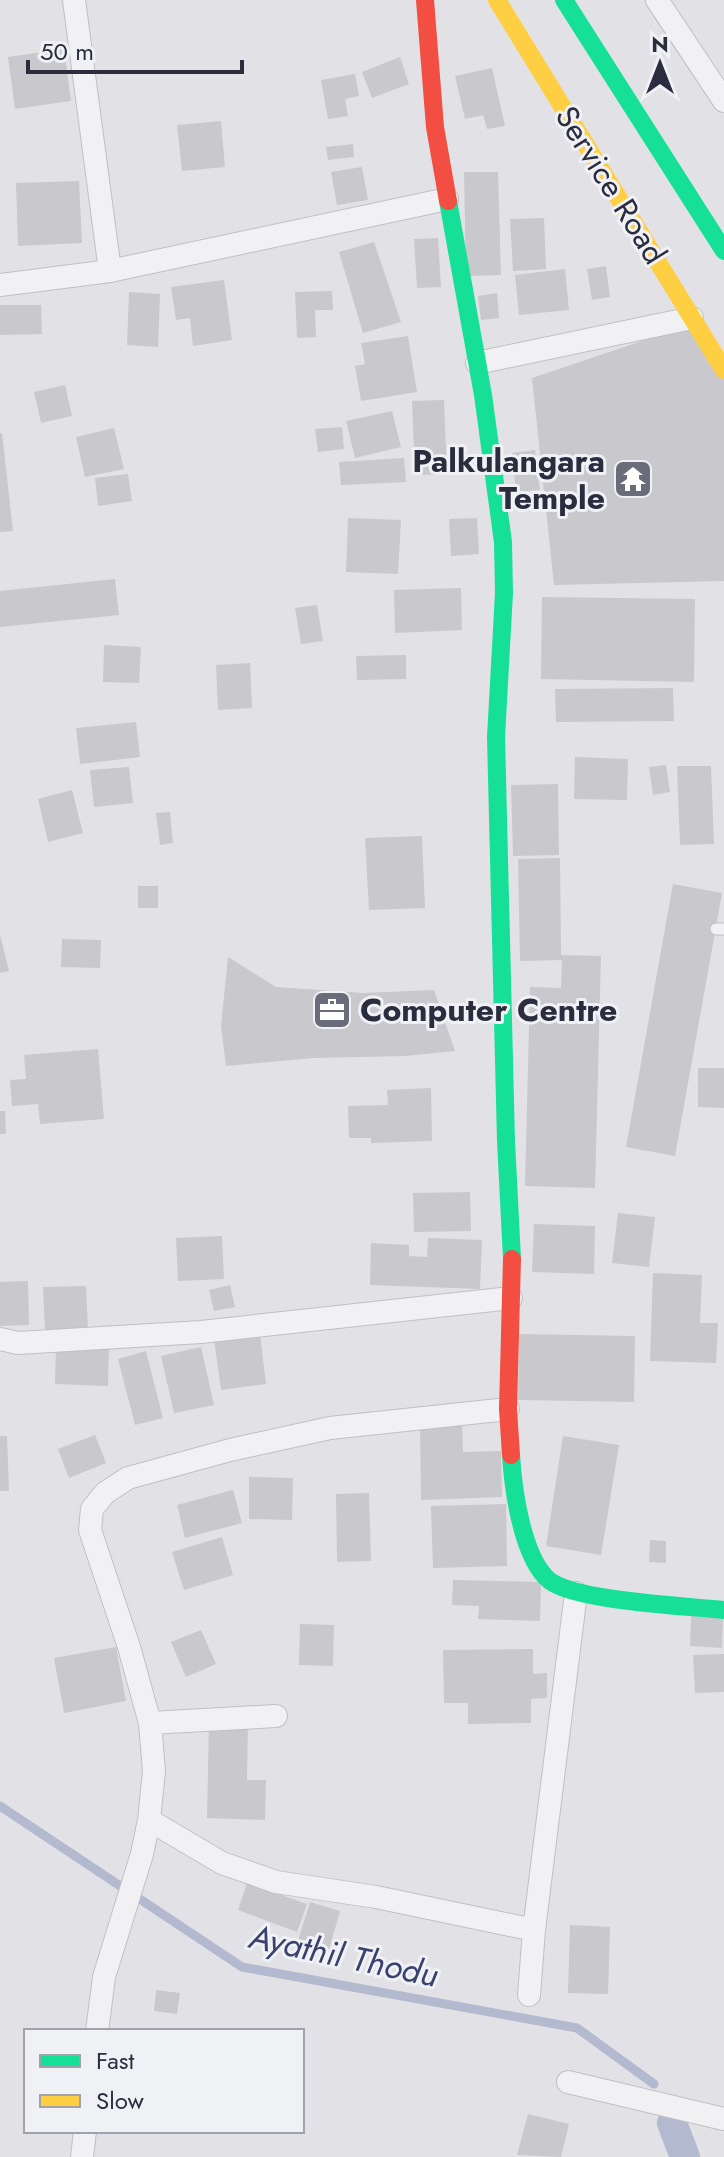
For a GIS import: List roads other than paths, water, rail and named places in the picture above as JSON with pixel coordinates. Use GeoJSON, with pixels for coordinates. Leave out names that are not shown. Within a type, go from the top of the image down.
{"type":"FeatureCollection","features":[{"type":"Feature","properties":{"kind":"main road"},"geometry":{"type":"LineString","coordinates":[[425,0],[435,127],[477,363],[503,542],[504,593],[496,737],[506,1141],[512,1257],[508,1409],[514,1496],[531,1554],[549,1580],[576,1593],[724,1610]]}},
{"type":"Feature","properties":{"kind":"main road","name":"Service Road"},"geometry":{"type":"LineString","coordinates":[[497,0],[724,370]]}},
{"type":"Feature","properties":{"kind":"main road"},"geometry":{"type":"LineString","coordinates":[[564,0],[724,251]]}},
{"type":"Feature","properties":{"kind":"street"},"geometry":{"type":"LineString","coordinates":[[74,0],[110,271]]}},
{"type":"Feature","properties":{"kind":"street"},"geometry":{"type":"LineString","coordinates":[[657,0],[724,101]]}},
{"type":"Feature","properties":{"kind":"street"},"geometry":{"type":"LineString","coordinates":[[0,285],[110,271],[447,199]]}},
{"type":"Feature","properties":{"kind":"street"},"geometry":{"type":"LineString","coordinates":[[477,363],[692,318]]}},
{"type":"Feature","properties":{"kind":"street"},"geometry":{"type":"LineString","coordinates":[[0,1339],[18,1343],[201,1332],[511,1298]]}},
{"type":"Feature","properties":{"kind":"street"},"geometry":{"type":"LineString","coordinates":[[97,2029],[104,1977],[142,1854],[154,1771],[150,1723],[129,1647],[90,1530],[92,1509],[105,1493],[128,1478],[172,1465],[330,1428],[508,1409]]}},
{"type":"Feature","properties":{"kind":"street"},"geometry":{"type":"LineString","coordinates":[[529,1995],[534,1930],[576,1593]]}},
{"type":"Feature","properties":{"kind":"street"},"geometry":{"type":"LineString","coordinates":[[150,1723],[276,1716]]}},
{"type":"Feature","properties":{"kind":"street"},"geometry":{"type":"LineString","coordinates":[[149,1820],[222,1863],[276,1882],[376,1897],[534,1930]]}},
{"type":"Feature","properties":{"kind":"street"},"geometry":{"type":"LineString","coordinates":[[568,2082],[724,2119]]}},
{"type":"Feature","properties":{"kind":"street"},"geometry":{"type":"LineString","coordinates":[[82,2157],[85,2133]]}},
{"type":"Feature","properties":{"kind":"waterway","name":"Ayathil Thodu"},"geometry":{"type":"LineString","coordinates":[[0,1806],[242,1967],[577,2028],[654,2084]]}},
{"type":"Feature","properties":{"kind":"waterway"},"geometry":{"type":"LineString","coordinates":[[672,2123],[685,2157]]}},
{"type":"Feature","properties":{"kind":"place","name":"Palkulangara Temple"},"geometry":{"type":"Point","coordinates":[633,479]}},
{"type":"Feature","properties":{"kind":"place","name":"Computer Centre"},"geometry":{"type":"Point","coordinates":[332,1010]}}]}
